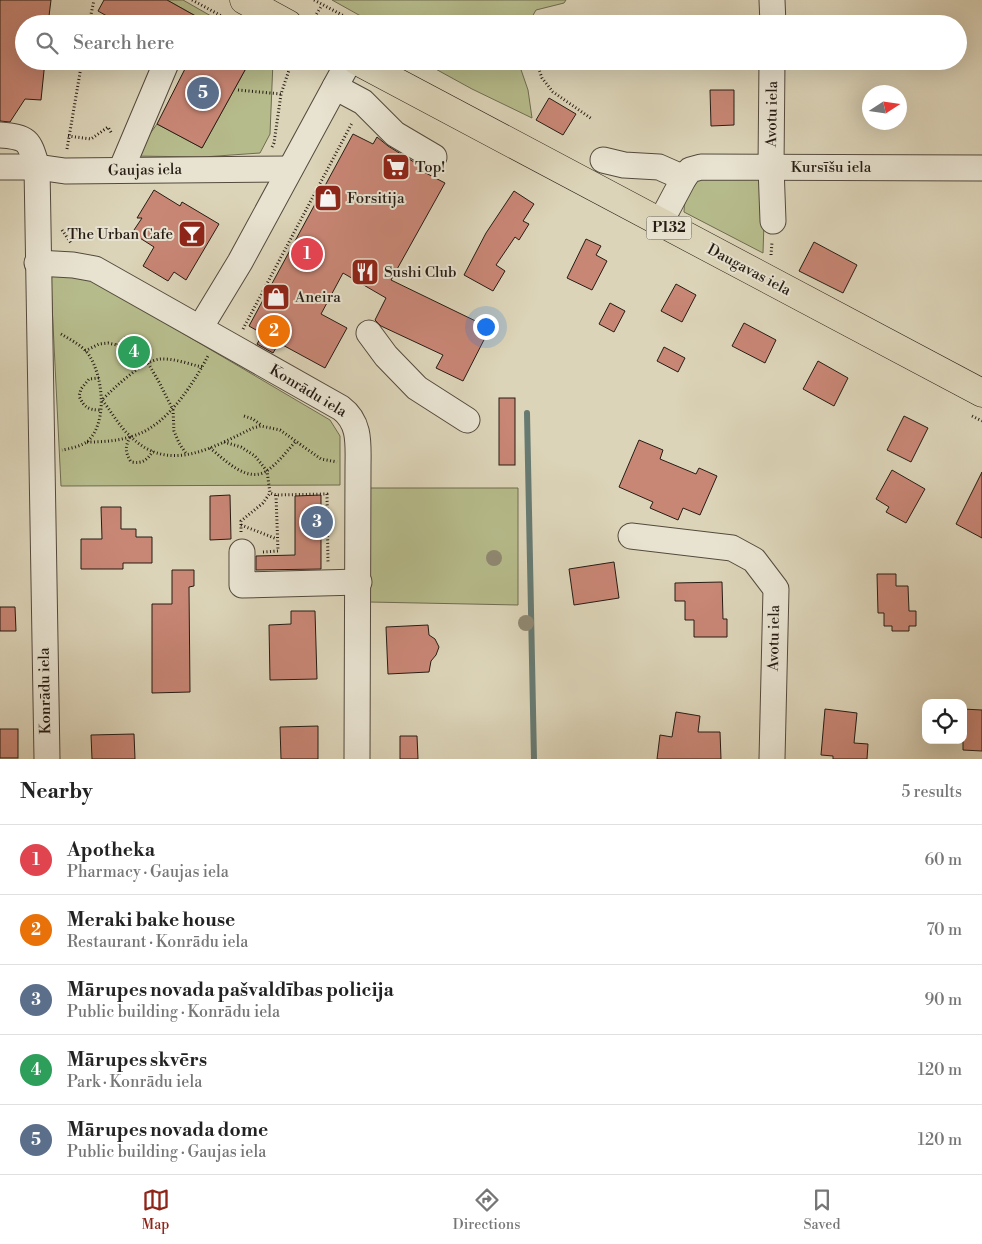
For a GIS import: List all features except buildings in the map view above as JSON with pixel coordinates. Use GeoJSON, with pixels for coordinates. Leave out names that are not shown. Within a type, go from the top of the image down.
{"type":"FeatureCollection","features":[{"type":"Feature","properties":{"kind":"main road"},"geometry":{"type":"LineString","coordinates":[[259,4],[275,15]]}},
{"type":"Feature","properties":{"kind":"main road","name":"Daugavas iela"},"geometry":{"type":"LineString","coordinates":[[345,72],[660,223],[982,393]]}},
{"type":"Feature","properties":{"kind":"street"},"geometry":{"type":"LineString","coordinates":[[772,0],[773,15]]}},
{"type":"Feature","properties":{"kind":"street"},"geometry":{"type":"LineString","coordinates":[[121,170],[163,70]]}},
{"type":"Feature","properties":{"kind":"street","name":"Avotu iela"},"geometry":{"type":"LineString","coordinates":[[772,70],[771,167],[773,221]]}},
{"type":"Feature","properties":{"kind":"street"},"geometry":{"type":"LineString","coordinates":[[209,333],[240,262],[345,72],[363,102],[394,134],[434,156]]}},
{"type":"Feature","properties":{"kind":"street","name":"Konrādu iela"},"geometry":{"type":"LineString","coordinates":[[0,135],[18,136],[30,145],[37,167],[47,759]]}},
{"type":"Feature","properties":{"kind":"street"},"geometry":{"type":"LineString","coordinates":[[603,160],[659,167],[684,178],[666,207],[660,223]]}},
{"type":"Feature","properties":{"kind":"street","name":"Gaujas iela"},"geometry":{"type":"LineString","coordinates":[[0,167],[37,167],[65,171],[290,169]]}},
{"type":"Feature","properties":{"kind":"street","name":"Kursīšu iela"},"geometry":{"type":"LineString","coordinates":[[684,178],[690,170],[701,167],[982,168]]}},
{"type":"Feature","properties":{"kind":"street","name":"Konrādu iela"},"geometry":{"type":"LineString","coordinates":[[38,263],[73,265],[95,269],[341,408],[353,420],[358,441],[357,759]]}},
{"type":"Feature","properties":{"kind":"street"},"geometry":{"type":"LineString","coordinates":[[369,333],[386,356],[417,388],[466,420]]}},
{"type":"Feature","properties":{"kind":"street","name":"Avotu iela"},"geometry":{"type":"LineString","coordinates":[[631,536],[732,548],[754,560],[776,588],[772,759]]}},
{"type":"Feature","properties":{"kind":"street"},"geometry":{"type":"LineString","coordinates":[[242,552],[242,585],[359,582]]}},
{"type":"Feature","properties":{"kind":"path"},"geometry":{"type":"LineString","coordinates":[[91,15],[94,0]]}},
{"type":"Feature","properties":{"kind":"path"},"geometry":{"type":"LineString","coordinates":[[192,0],[220,15]]}},
{"type":"Feature","properties":{"kind":"path"},"geometry":{"type":"LineString","coordinates":[[314,0],[341,15]]}},
{"type":"Feature","properties":{"kind":"path"},"geometry":{"type":"LineString","coordinates":[[316,15],[322,5]]}},
{"type":"Feature","properties":{"kind":"path"},"geometry":{"type":"LineString","coordinates":[[65,171],[68,136],[80,70]]}},
{"type":"Feature","properties":{"kind":"path"},"geometry":{"type":"LineString","coordinates":[[271,150],[274,143],[281,94],[289,70]]}},
{"type":"Feature","properties":{"kind":"path"},"geometry":{"type":"LineString","coordinates":[[539,70],[542,78],[553,92],[592,119]]}},
{"type":"Feature","properties":{"kind":"path"},"geometry":{"type":"LineString","coordinates":[[238,90],[281,94]]}},
{"type":"Feature","properties":{"kind":"path"},"geometry":{"type":"LineString","coordinates":[[56,451],[87,442],[109,442],[137,435],[150,428],[173,410],[202,367],[209,333],[223,326],[240,335],[363,102]]}},
{"type":"Feature","properties":{"kind":"path"},"geometry":{"type":"LineString","coordinates":[[68,136],[91,139],[108,127],[116,138]]}},
{"type":"Feature","properties":{"kind":"path"},"geometry":{"type":"LineString","coordinates":[[60,227],[72,246],[73,265]]}},
{"type":"Feature","properties":{"kind":"path"},"geometry":{"type":"LineString","coordinates":[[39,330],[61,334],[85,351],[97,371],[102,400],[96,429],[87,442]]}},
{"type":"Feature","properties":{"kind":"path"},"geometry":{"type":"LineString","coordinates":[[117,345],[125,338],[140,340],[146,353],[143,360]]}},
{"type":"Feature","properties":{"kind":"path"},"geometry":{"type":"LineString","coordinates":[[85,351],[99,344],[108,343],[117,345],[148,363],[173,410],[174,431],[187,455]]}},
{"type":"Feature","properties":{"kind":"path"},"geometry":{"type":"LineString","coordinates":[[102,400],[122,380],[148,363],[159,359],[202,367]]}},
{"type":"Feature","properties":{"kind":"path"},"geometry":{"type":"LineString","coordinates":[[99,378],[89,380],[78,396],[90,410],[100,410]]}},
{"type":"Feature","properties":{"kind":"path"},"geometry":{"type":"LineString","coordinates":[[102,400],[130,436],[153,451],[166,456],[187,455],[210,448],[261,426],[280,430],[321,459],[345,464]]}},
{"type":"Feature","properties":{"kind":"path"},"geometry":{"type":"LineString","coordinates":[[244,416],[253,419],[261,426]]}},
{"type":"Feature","properties":{"kind":"path"},"geometry":{"type":"LineString","coordinates":[[130,436],[126,445],[126,454],[131,462],[139,463],[147,460],[153,451]]}},
{"type":"Feature","properties":{"kind":"path"},"geometry":{"type":"LineString","coordinates":[[224,442],[241,447],[255,456],[267,472],[270,493],[263,503],[241,521],[242,552],[278,551],[276,495]]}},
{"type":"Feature","properties":{"kind":"path"},"geometry":{"type":"LineString","coordinates":[[210,448],[242,472],[254,475],[267,472],[296,442]]}},
{"type":"Feature","properties":{"kind":"path"},"geometry":{"type":"LineString","coordinates":[[270,493],[276,495],[327,494],[328,582]]}},
{"type":"Feature","properties":{"kind":"path"},"geometry":{"type":"LineString","coordinates":[[241,525],[277,539]]}},
{"type":"Feature","properties":{"kind":"green space"},"geometry":{"type":"Polygon","coordinates":[[[167,0],[183,0],[209,15],[194,15],[167,0]]]}},
{"type":"Feature","properties":{"kind":"green space"},"geometry":{"type":"Polygon","coordinates":[[[332,0],[566,0],[564,3],[536,10],[533,15],[359,15],[332,0]]]}},
{"type":"Feature","properties":{"kind":"green space"},"geometry":{"type":"Polygon","coordinates":[[[245,70],[273,70],[270,134],[260,153],[203,157],[134,156],[157,124],[202,148],[245,70]]]}},
{"type":"Feature","properties":{"kind":"green space"},"geometry":{"type":"Polygon","coordinates":[[[437,70],[521,70],[528,90],[532,118],[437,70]]]}},
{"type":"Feature","properties":{"kind":"green space"},"geometry":{"type":"Polygon","coordinates":[[[713,175],[751,175],[763,180],[765,191],[763,253],[684,212],[685,201],[689,192],[695,183],[704,177],[713,175]]]}},
{"type":"Feature","properties":{"kind":"green space"},"geometry":{"type":"Polygon","coordinates":[[[72,268],[330,420],[340,436],[340,485],[61,486],[51,284],[52,275],[72,268]]]}},
{"type":"Feature","properties":{"kind":"green space"},"geometry":{"type":"Polygon","coordinates":[[[369,488],[518,488],[518,605],[369,602],[369,488]]]}},
{"type":"Feature","properties":{"kind":"waterway"},"geometry":{"type":"LineString","coordinates":[[527,413],[534,759]]}},
{"type":"Feature","properties":{"kind":"place","name":"Mārupes novada dome"},"geometry":{"type":"Point","coordinates":[203,93]}},
{"type":"Feature","properties":{"kind":"place","name":"Top!"},"geometry":{"type":"Point","coordinates":[396,167]}},
{"type":"Feature","properties":{"kind":"place","name":"Forsitija"},"geometry":{"type":"Point","coordinates":[328,198]}},
{"type":"Feature","properties":{"kind":"place","name":"The Urban Cafe"},"geometry":{"type":"Point","coordinates":[192,234]}},
{"type":"Feature","properties":{"kind":"place","name":"Apotheka"},"geometry":{"type":"Point","coordinates":[307,254]}},
{"type":"Feature","properties":{"kind":"place","name":"Sushi Club"},"geometry":{"type":"Point","coordinates":[365,272]}},
{"type":"Feature","properties":{"kind":"place","name":"Aneira"},"geometry":{"type":"Point","coordinates":[276,297]}},
{"type":"Feature","properties":{"kind":"place","name":"Meraki bake house"},"geometry":{"type":"Point","coordinates":[274,331]}},
{"type":"Feature","properties":{"kind":"place","name":"Mārupes skvērs"},"geometry":{"type":"Point","coordinates":[134,352]}},
{"type":"Feature","properties":{"kind":"place","name":"Mārupes novada pašvaldības policija"},"geometry":{"type":"Point","coordinates":[317,522]}}]}
